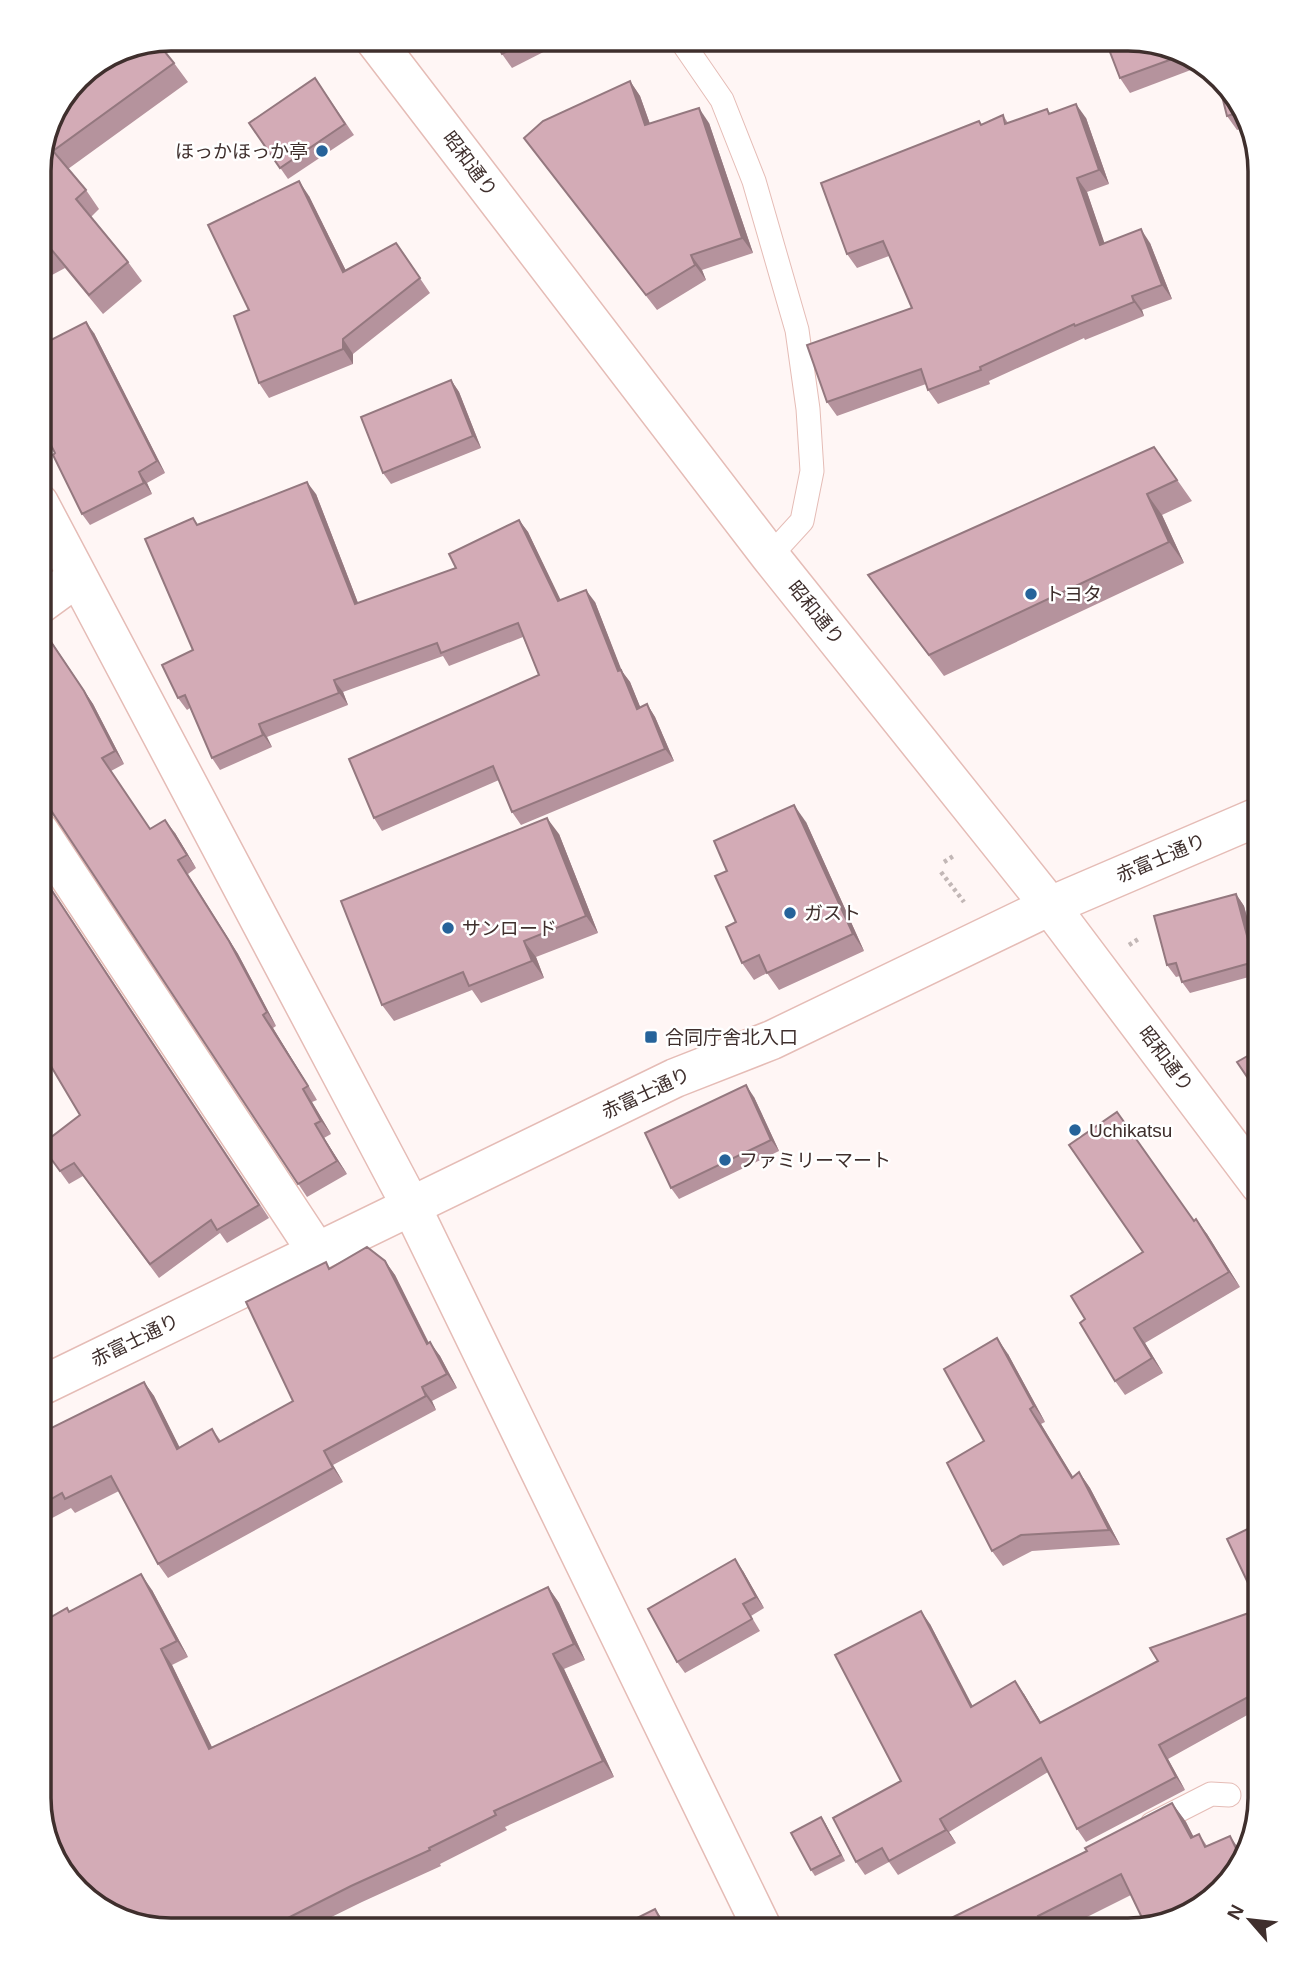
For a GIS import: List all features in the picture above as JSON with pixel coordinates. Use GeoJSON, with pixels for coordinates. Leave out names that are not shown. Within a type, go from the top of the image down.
{"type":"FeatureCollection","features":[{"type":"Feature","properties":{"kind":"street","name":"昭和通り"},"geometry":{"type":"LineString","coordinates":[[384,51],[770,556],[1050,906],[1248,1168]]}},
{"type":"Feature","properties":{"kind":"street"},"geometry":{"type":"LineString","coordinates":[[51,527],[411,1206],[756,1918]]}},
{"type":"Feature","properties":{"kind":"street"},"geometry":{"type":"LineString","coordinates":[[51,596],[76,578]]}},
{"type":"Feature","properties":{"kind":"street","name":"赤富士通り"},"geometry":{"type":"LineString","coordinates":[[51,1381],[675,1078],[772,1040],[1050,906],[1248,822]]}},
{"type":"Feature","properties":{"kind":"street"},"geometry":{"type":"LineString","coordinates":[[51,849],[317,1252]]}},
{"type":"Feature","properties":{"kind":"lane"},"geometry":{"type":"LineString","coordinates":[[688,51],[722,100],[754,181],[797,330],[808,409],[812,471],[802,521],[770,556]]}},
{"type":"Feature","properties":{"kind":"lane"},"geometry":{"type":"LineString","coordinates":[[1138,1831],[1211,1794],[1229,1795]]}},
{"type":"Feature","properties":{"kind":"building"},"geometry":{"type":"Polygon","coordinates":[[[164,51],[174,63],[53,151],[63,118],[75,98],[92,80],[132,57],[155,52],[164,51]]]}},
{"type":"Feature","properties":{"kind":"building"},"geometry":{"type":"Polygon","coordinates":[[[1110,51],[1152,53],[1172,59],[1120,78],[1110,51]]]}},
{"type":"Feature","properties":{"kind":"building"},"geometry":{"type":"Polygon","coordinates":[[[315,78],[345,124],[280,168],[249,123],[315,78]]]}},
{"type":"Feature","properties":{"kind":"building"},"geometry":{"type":"Polygon","coordinates":[[[630,81],[645,125],[699,108],[742,238],[691,255],[695,265],[646,295],[524,138],[543,121],[630,81]]]}},
{"type":"Feature","properties":{"kind":"building"},"geometry":{"type":"Polygon","coordinates":[[[1222,96],[1234,114],[1227,116],[1222,96]]]}},
{"type":"Feature","properties":{"kind":"building"},"geometry":{"type":"Polygon","coordinates":[[[1076,104],[1099,170],[1077,178],[1100,245],[1141,229],[1162,285],[1132,296],[1134,302],[1075,326],[1074,324],[980,367],[981,370],[928,390],[921,369],[827,402],[807,345],[912,308],[883,241],[847,254],[821,183],[979,121],[981,125],[1003,115],[1005,124],[1047,109],[1049,114],[1076,104]]]}},
{"type":"Feature","properties":{"kind":"building"},"geometry":{"type":"Polygon","coordinates":[[[53,151],[86,190],[76,199],[128,262],[89,295],[51,249],[53,151]]]}},
{"type":"Feature","properties":{"kind":"building"},"geometry":{"type":"Polygon","coordinates":[[[299,181],[343,272],[396,243],[420,278],[343,339],[343,349],[259,383],[234,316],[249,310],[208,225],[299,181]]]}},
{"type":"Feature","properties":{"kind":"building"},"geometry":{"type":"Polygon","coordinates":[[[86,322],[157,461],[139,472],[144,483],[82,514],[53,455],[55,453],[51,445],[51,340],[86,322]]]}},
{"type":"Feature","properties":{"kind":"building"},"geometry":{"type":"Polygon","coordinates":[[[451,380],[473,436],[383,473],[361,417],[451,380]]]}},
{"type":"Feature","properties":{"kind":"building"},"geometry":{"type":"Polygon","coordinates":[[[1154,447],[1177,480],[1147,494],[1169,542],[929,655],[868,575],[1154,447]]]}},
{"type":"Feature","properties":{"kind":"building"},"geometry":{"type":"Polygon","coordinates":[[[307,482],[355,604],[456,568],[449,554],[519,520],[558,601],[586,590],[618,671],[621,670],[637,709],[647,704],[665,749],[512,812],[493,766],[374,818],[349,759],[539,675],[518,623],[441,653],[437,643],[334,680],[339,693],[259,724],[263,735],[212,758],[185,695],[178,698],[162,665],[193,650],[145,539],[193,518],[197,525],[307,482]]]}},
{"type":"Feature","properties":{"kind":"building"},"geometry":{"type":"Polygon","coordinates":[[[51,642],[84,691],[115,751],[102,758],[150,829],[165,820],[187,855],[178,860],[229,941],[267,1012],[263,1015],[308,1086],[303,1089],[321,1121],[315,1124],[337,1161],[298,1184],[51,811],[51,642]]]}},
{"type":"Feature","properties":{"kind":"building"},"geometry":{"type":"Polygon","coordinates":[[[794,805],[853,934],[767,973],[759,955],[742,963],[726,927],[736,922],[715,876],[727,871],[714,841],[794,805]]]}},
{"type":"Feature","properties":{"kind":"building"},"geometry":{"type":"Polygon","coordinates":[[[547,818],[586,916],[524,941],[532,961],[469,986],[463,972],[382,1005],[341,901],[547,818]]]}},
{"type":"Feature","properties":{"kind":"building"},"geometry":{"type":"Polygon","coordinates":[[[51,889],[259,1205],[217,1230],[211,1220],[150,1264],[74,1163],[60,1171],[51,1159],[51,1137],[80,1115],[51,1066],[51,889]]]}},
{"type":"Feature","properties":{"kind":"building"},"geometry":{"type":"Polygon","coordinates":[[[1236,894],[1248,939],[1248,964],[1182,982],[1176,963],[1167,965],[1154,916],[1236,894]]]}},
{"type":"Feature","properties":{"kind":"building"},"geometry":{"type":"Polygon","coordinates":[[[1248,1056],[1248,1078],[1237,1062],[1248,1056]]]}},
{"type":"Feature","properties":{"kind":"building"},"geometry":{"type":"Polygon","coordinates":[[[746,1085],[771,1140],[671,1188],[645,1133],[746,1085]]]}},
{"type":"Feature","properties":{"kind":"building"},"geometry":{"type":"Polygon","coordinates":[[[1117,1112],[1194,1221],[1196,1219],[1229,1272],[1134,1328],[1152,1358],[1115,1381],[1080,1323],[1085,1319],[1071,1296],[1143,1252],[1069,1145],[1117,1112]]]}},
{"type":"Feature","properties":{"kind":"building"},"geometry":{"type":"Polygon","coordinates":[[[367,1247],[385,1261],[427,1344],[430,1342],[447,1374],[422,1387],[426,1396],[324,1451],[333,1468],[158,1564],[111,1476],[65,1499],[62,1493],[51,1499],[51,1428],[144,1382],[177,1449],[212,1429],[219,1442],[293,1401],[246,1302],[326,1262],[329,1269],[367,1247]]]}},
{"type":"Feature","properties":{"kind":"building"},"geometry":{"type":"Polygon","coordinates":[[[997,1338],[1034,1406],[1030,1409],[1072,1478],[1079,1472],[1109,1530],[1021,1535],[992,1551],[947,1463],[984,1441],[944,1369],[997,1338]]]}},
{"type":"Feature","properties":{"kind":"building"},"geometry":{"type":"Polygon","coordinates":[[[1248,1529],[1248,1583],[1227,1539],[1248,1529]]]}},
{"type":"Feature","properties":{"kind":"building"},"geometry":{"type":"Polygon","coordinates":[[[735,1559],[756,1597],[743,1604],[752,1619],[677,1662],[648,1609],[735,1559]]]}},
{"type":"Feature","properties":{"kind":"building"},"geometry":{"type":"Polygon","coordinates":[[[141,1574],[177,1641],[161,1649],[209,1749],[548,1587],[574,1644],[553,1654],[603,1761],[494,1811],[496,1815],[429,1848],[430,1850],[288,1918],[163,1918],[132,1912],[98,1894],[86,1883],[67,1858],[55,1829],[51,1798],[51,1617],[67,1608],[69,1612],[141,1574]]]}},
{"type":"Feature","properties":{"kind":"building"},"geometry":{"type":"Polygon","coordinates":[[[921,1611],[971,1707],[1015,1681],[1040,1723],[1158,1661],[1150,1648],[1248,1613],[1248,1697],[1159,1745],[1176,1777],[1077,1829],[1041,1758],[940,1819],[946,1830],[889,1861],[882,1848],[856,1862],[833,1818],[901,1781],[835,1655],[921,1611]]]}},
{"type":"Feature","properties":{"kind":"building"},"geometry":{"type":"Polygon","coordinates":[[[1172,1803],[1191,1838],[1199,1834],[1205,1847],[1230,1836],[1236,1849],[1224,1871],[1201,1894],[1159,1914],[1142,1917],[1121,1874],[1038,1916],[1039,1918],[951,1918],[1087,1851],[1085,1848],[1172,1803]]]}},
{"type":"Feature","properties":{"kind":"building"},"geometry":{"type":"Polygon","coordinates":[[[821,1817],[841,1855],[811,1870],[791,1833],[821,1817]]]}},
{"type":"Feature","properties":{"kind":"building"},"geometry":{"type":"Polygon","coordinates":[[[655,1909],[660,1918],[637,1918],[655,1909]]]}},
{"type":"Feature","properties":{"kind":"place","name":"ほっかほっか亭"},"geometry":{"type":"Point","coordinates":[322,151]}},
{"type":"Feature","properties":{"kind":"place","name":"トヨタ"},"geometry":{"type":"Point","coordinates":[1031,594]}},
{"type":"Feature","properties":{"kind":"place","name":"ガスト"},"geometry":{"type":"Point","coordinates":[790,913]}},
{"type":"Feature","properties":{"kind":"place","name":"サンロード"},"geometry":{"type":"Point","coordinates":[448,928]}},
{"type":"Feature","properties":{"kind":"place","name":"合同庁舎北入口"},"geometry":{"type":"Point","coordinates":[651,1037]}},
{"type":"Feature","properties":{"kind":"place","name":"Uchikatsu"},"geometry":{"type":"Point","coordinates":[1075,1130]}},
{"type":"Feature","properties":{"kind":"place","name":"ファミリーマート"},"geometry":{"type":"Point","coordinates":[725,1160]}}]}
